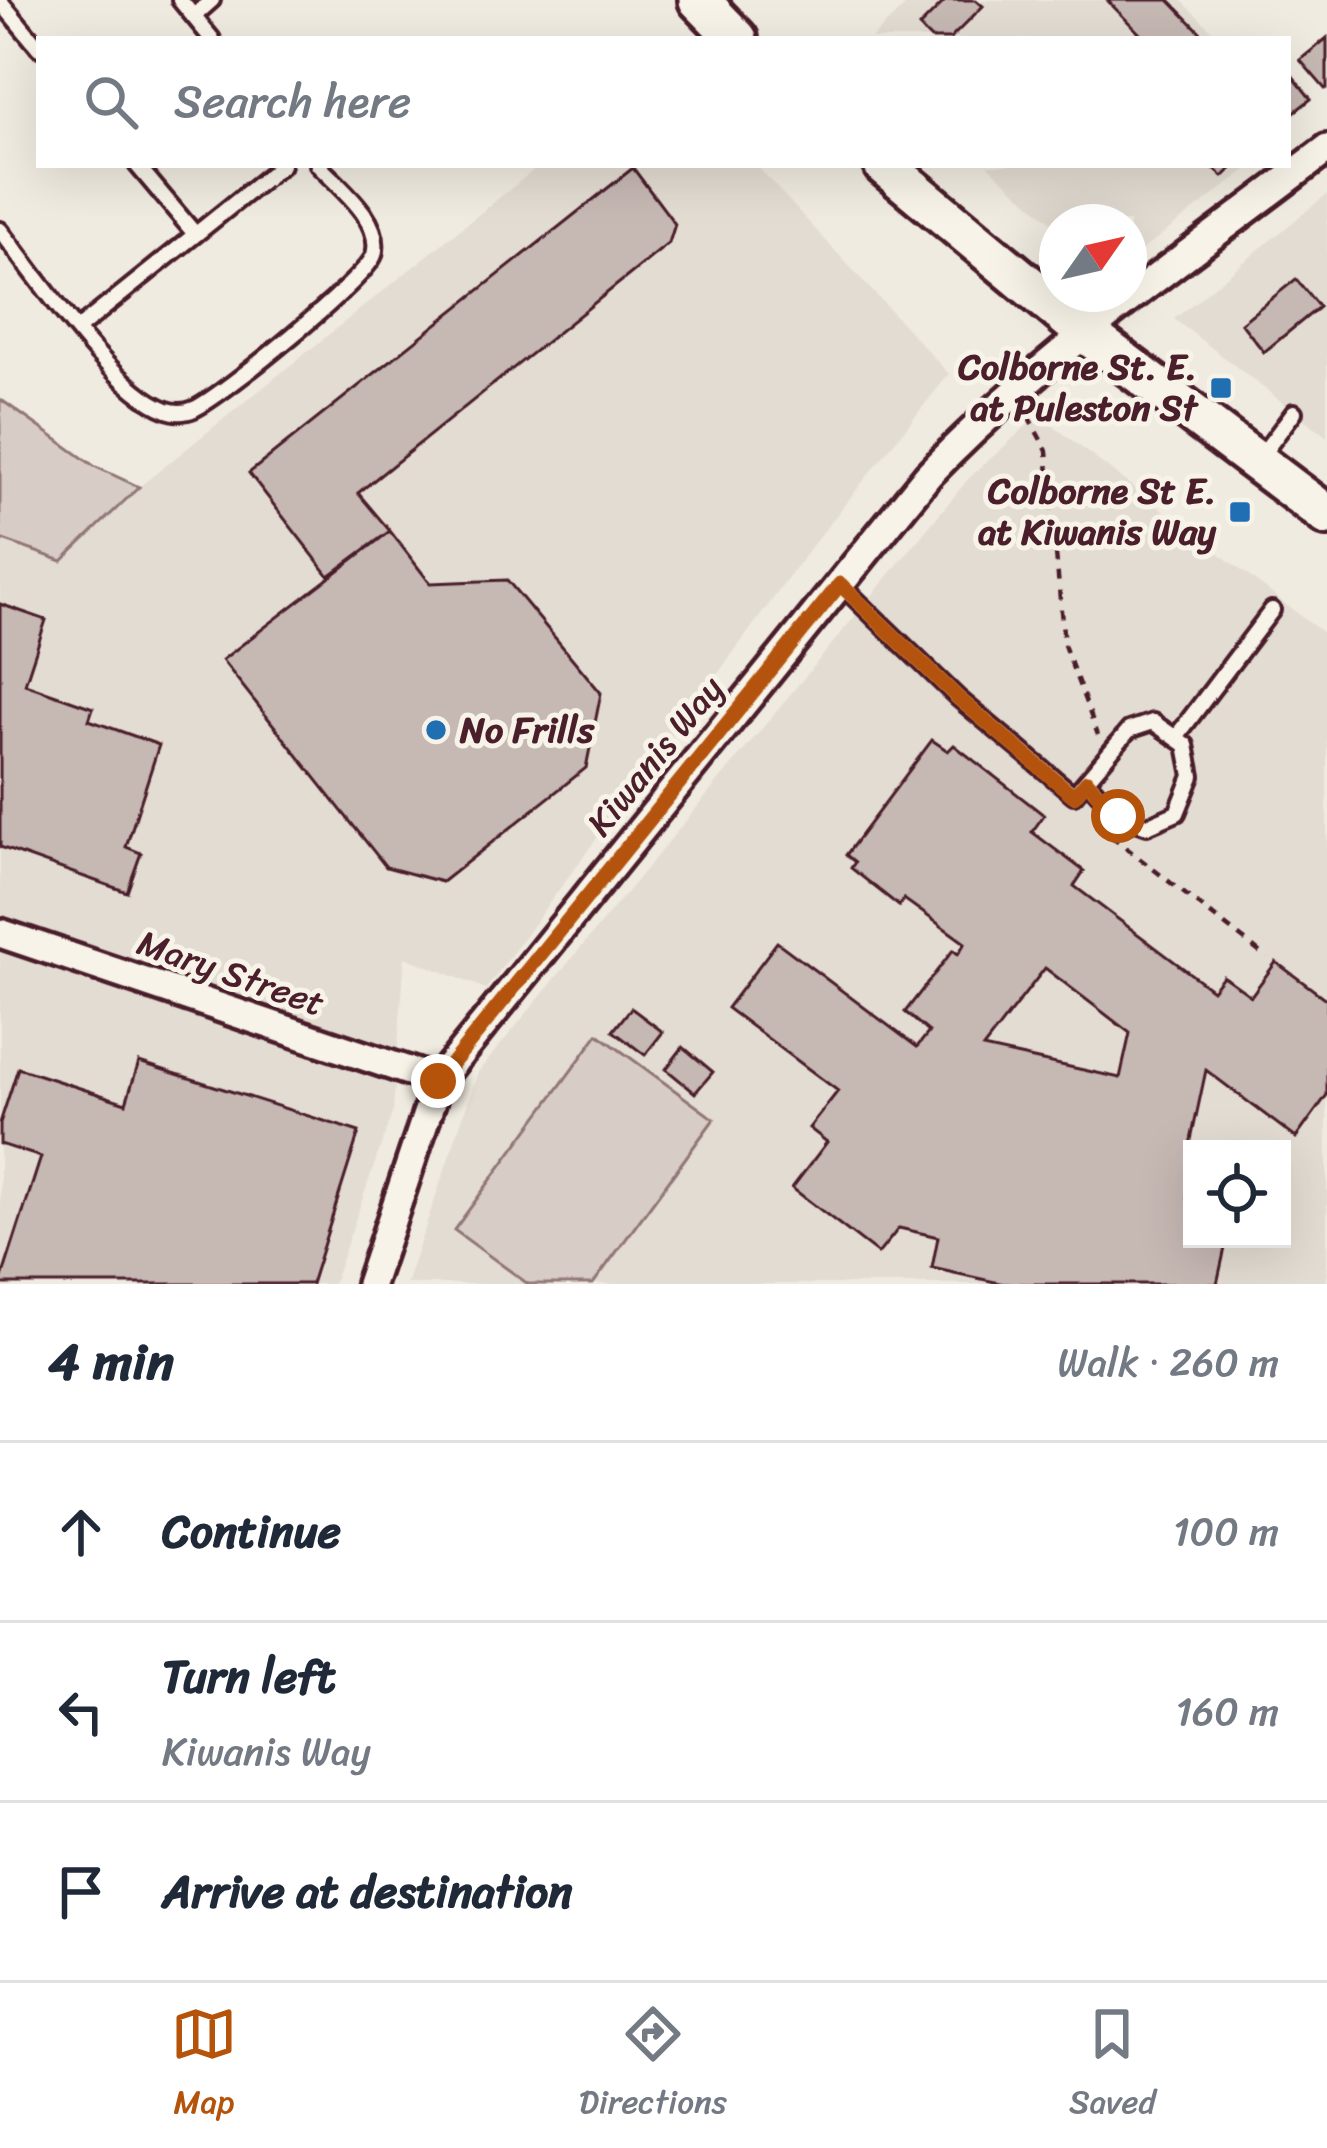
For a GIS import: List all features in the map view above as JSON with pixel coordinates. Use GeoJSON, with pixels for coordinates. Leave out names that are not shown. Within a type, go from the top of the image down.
{"type":"FeatureCollection","features":[{"type":"Feature","properties":{"kind":"main road"},"geometry":{"type":"LineString","coordinates":[[699,0],[734,36]]}},
{"type":"Feature","properties":{"kind":"main road"},"geometry":{"type":"LineString","coordinates":[[888,168],[1087,334],[1327,515]]}},
{"type":"Feature","properties":{"kind":"street","name":"Kiwanis Way"},"geometry":{"type":"LineString","coordinates":[[370,1284],[438,1081],[928,475],[964,437],[1087,334],[1327,149]]}},
{"type":"Feature","properties":{"kind":"street","name":"Mary Street"},"geometry":{"type":"LineString","coordinates":[[0,933],[438,1081]]}},
{"type":"Feature","properties":{"kind":"lane"},"geometry":{"type":"LineString","coordinates":[[180,0],[210,36]]}},
{"type":"Feature","properties":{"kind":"lane"},"geometry":{"type":"LineString","coordinates":[[194,16],[212,0]]}},
{"type":"Feature","properties":{"kind":"lane"},"geometry":{"type":"LineString","coordinates":[[0,1],[36,44]]}},
{"type":"Feature","properties":{"kind":"lane"},"geometry":{"type":"LineString","coordinates":[[140,168],[195,234]]}},
{"type":"Feature","properties":{"kind":"lane"},"geometry":{"type":"LineString","coordinates":[[79,328],[278,168]]}},
{"type":"Feature","properties":{"kind":"lane"},"geometry":{"type":"LineString","coordinates":[[0,230],[107,364],[144,397],[169,411],[186,412],[200,406],[352,284],[375,252],[371,229],[361,211],[321,168]]}},
{"type":"Feature","properties":{"kind":"lane"},"geometry":{"type":"LineString","coordinates":[[1257,462],[1294,412]]}},
{"type":"Feature","properties":{"kind":"lane"},"geometry":{"type":"LineString","coordinates":[[840,584],[958,698],[1074,796],[1129,730],[1153,722],[1186,745],[1192,776],[1177,813],[1147,826],[1118,816],[1087,781]]}},
{"type":"Feature","properties":{"kind":"lane"},"geometry":{"type":"LineString","coordinates":[[1176,737],[1272,610]]}},
{"type":"Feature","properties":{"kind":"path"},"geometry":{"type":"LineString","coordinates":[[1016,394],[1047,451],[1064,645],[1106,758]]}},
{"type":"Feature","properties":{"kind":"path"},"geometry":{"type":"LineString","coordinates":[[1118,816],[1104,831],[1267,958]]}},
{"type":"Feature","properties":{"kind":"shaded area"},"geometry":{"type":"Polygon","coordinates":[[[911,0],[1181,0],[1218,36],[874,36],[911,0]]]}},
{"type":"Feature","properties":{"kind":"shaded area"},"geometry":{"type":"Polygon","coordinates":[[[536,168],[759,168],[949,374],[811,547],[486,989],[405,957],[393,1111],[333,1284],[0,1284],[0,539],[62,561],[139,487],[536,168]]]}},
{"type":"Feature","properties":{"kind":"shaded area"},"geometry":{"type":"Polygon","coordinates":[[[990,168],[1249,168],[1147,246],[1147,204],[1039,204],[1039,211],[990,168]]]}},
{"type":"Feature","properties":{"kind":"shaded area"},"geometry":{"type":"Polygon","coordinates":[[[1327,194],[1327,437],[1174,319],[1327,194]]]}},
{"type":"Feature","properties":{"kind":"shaded area"},"geometry":{"type":"Polygon","coordinates":[[[0,399],[94,466],[139,487],[62,561],[0,539],[0,399]]]}},
{"type":"Feature","properties":{"kind":"shaded area"},"geometry":{"type":"Polygon","coordinates":[[[1039,415],[1327,636],[1327,1284],[406,1284],[478,1072],[970,477],[1039,415]]]}},
{"type":"Feature","properties":{"kind":"shaded area"},"geometry":{"type":"Polygon","coordinates":[[[598,1034],[714,1119],[593,1284],[528,1284],[454,1230],[598,1034]]]}},
{"type":"Feature","properties":{"kind":"building"},"geometry":{"type":"Polygon","coordinates":[[[946,0],[976,0],[983,6],[953,36],[928,36],[919,27],[946,0]]]}},
{"type":"Feature","properties":{"kind":"building"},"geometry":{"type":"Polygon","coordinates":[[[1107,0],[1169,0],[1204,36],[1142,36],[1107,0]]]}},
{"type":"Feature","properties":{"kind":"building"},"geometry":{"type":"Polygon","coordinates":[[[1327,38],[1327,88],[1325,89],[1300,60],[1327,38]]]}},
{"type":"Feature","properties":{"kind":"building"},"geometry":{"type":"Polygon","coordinates":[[[1291,74],[1311,99],[1291,115],[1291,74]]]}},
{"type":"Feature","properties":{"kind":"building"},"geometry":{"type":"Polygon","coordinates":[[[633,168],[675,224],[669,243],[358,493],[390,531],[329,576],[249,473],[633,168]]]}},
{"type":"Feature","properties":{"kind":"building"},"geometry":{"type":"Polygon","coordinates":[[[1296,279],[1319,307],[1264,352],[1241,323],[1296,279]]]}},
{"type":"Feature","properties":{"kind":"building","name":"No Frills"},"geometry":{"type":"Polygon","coordinates":[[[390,531],[430,583],[507,580],[601,693],[586,768],[442,882],[386,867],[222,660],[390,531]]]}},
{"type":"Feature","properties":{"kind":"building"},"geometry":{"type":"Polygon","coordinates":[[[0,604],[46,620],[25,684],[93,708],[89,720],[159,745],[126,847],[141,853],[127,892],[0,847],[0,604]]]}},
{"type":"Feature","properties":{"kind":"building"},"geometry":{"type":"Polygon","coordinates":[[[932,740],[948,751],[954,745],[1044,815],[1032,832],[1084,871],[1074,886],[1212,990],[1223,976],[1251,996],[1276,962],[1327,1000],[1327,1095],[1296,1138],[1206,1070],[1191,1140],[1183,1140],[1183,1248],[1225,1248],[1217,1284],[1004,1284],[932,1268],[938,1237],[899,1228],[878,1254],[792,1188],[827,1142],[809,1128],[838,1091],[727,1008],[777,942],[917,1047],[929,1032],[905,1012],[953,950],[958,954],[965,943],[904,899],[899,906],[851,868],[855,862],[846,855],[932,740]],[[1045,968],[983,1048],[1120,1078],[1130,1033],[1045,968]]]}},
{"type":"Feature","properties":{"kind":"building"},"geometry":{"type":"Polygon","coordinates":[[[631,1008],[663,1032],[645,1055],[613,1031],[631,1008]]]}},
{"type":"Feature","properties":{"kind":"building"},"geometry":{"type":"Polygon","coordinates":[[[683,1047],[713,1072],[695,1093],[666,1069],[683,1047]]]}},
{"type":"Feature","properties":{"kind":"building"},"geometry":{"type":"Polygon","coordinates":[[[139,1062],[359,1132],[311,1284],[0,1284],[41,1157],[0,1144],[0,1123],[18,1068],[126,1103],[139,1062]]]}},
{"type":"Feature","properties":{"kind":"place","name":"Colborne St. E. at Puleston St"},"geometry":{"type":"Point","coordinates":[1221,388]}},
{"type":"Feature","properties":{"kind":"place","name":"Colborne St E. at Kiwanis Way"},"geometry":{"type":"Point","coordinates":[1240,512]}},
{"type":"Feature","properties":{"kind":"place","name":"No Frills"},"geometry":{"type":"Point","coordinates":[436,730]}},
{"type":"Feature","properties":{"kind":"route"},"geometry":{"type":"LineString","coordinates":[[438,1081],[840,584],[958,698],[1074,796],[1087,781],[1118,816]]}}]}
